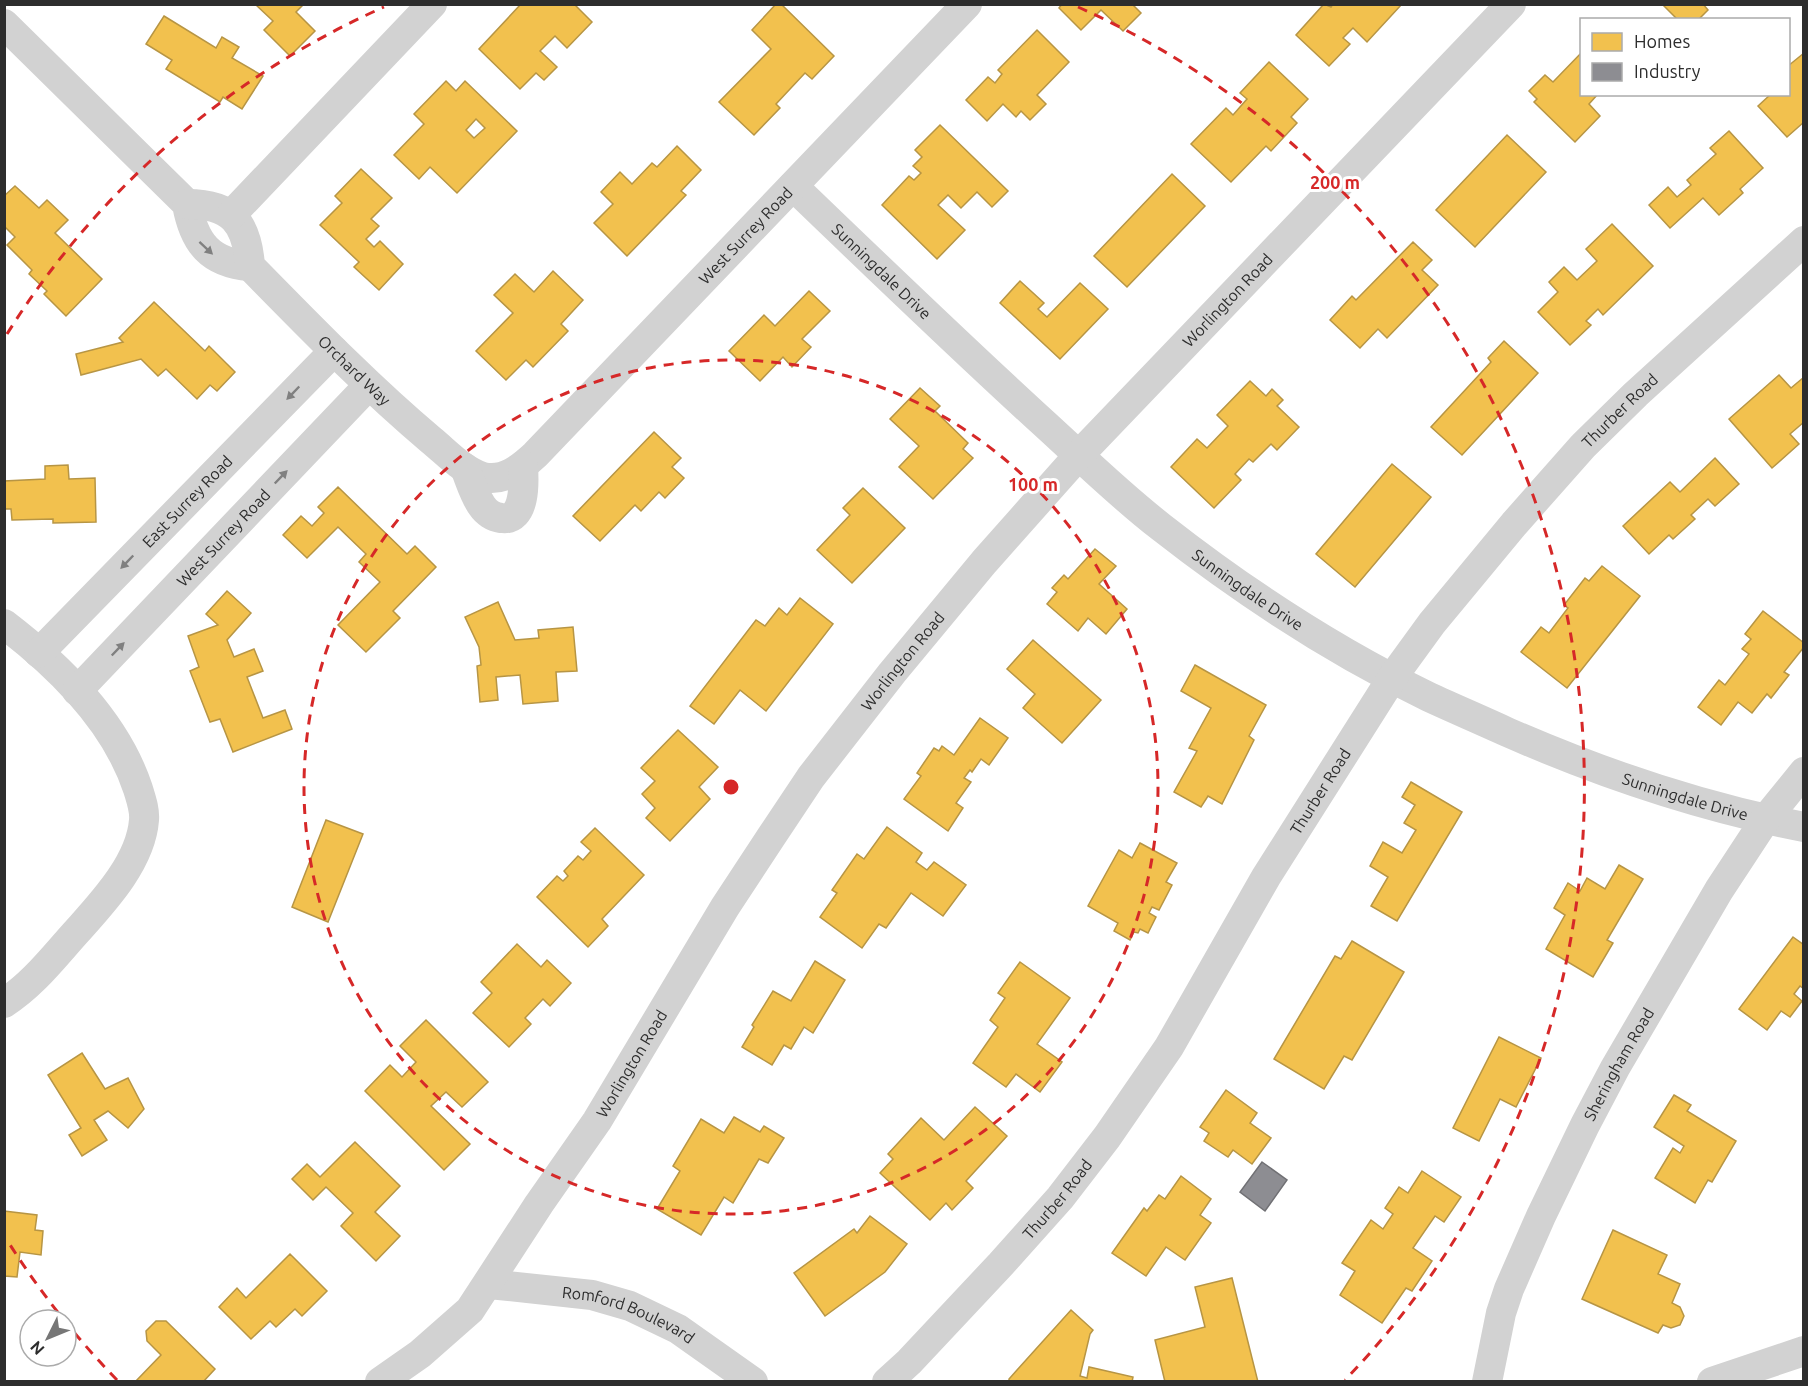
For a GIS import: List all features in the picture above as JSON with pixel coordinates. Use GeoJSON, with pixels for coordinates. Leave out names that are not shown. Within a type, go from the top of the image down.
{"type":"FeatureCollection","features":[{"type":"Feature","properties":{"kind":"street"},"geometry":{"type":"LineString","coordinates":[[232,214],[432,4]]}},
{"type":"Feature","properties":{"kind":"street","name":"West Surrey Road"},"geometry":{"type":"LineString","coordinates":[[510,472],[793,186],[967,4]]}},
{"type":"Feature","properties":{"kind":"street","name":"Worlington Road"},"geometry":{"type":"LineString","coordinates":[[380,1382],[420,1354],[471,1310],[539,1204],[597,1121],[725,907],[811,777],[892,673],[984,562],[1079,455],[1511,4]]}},
{"type":"Feature","properties":{"kind":"street"},"geometry":{"type":"LineString","coordinates":[[4,24],[188,204],[215,207],[232,214],[249,249],[250,266],[232,265],[209,252],[196,238],[190,224],[188,204]]}},
{"type":"Feature","properties":{"kind":"street","name":"Sunningdale Drive"},"geometry":{"type":"LineString","coordinates":[[793,186],[972,357],[1132,504],[1204,560],[1289,618],[1392,678],[1491,725],[1606,773],[1765,820],[1803,827]]}},
{"type":"Feature","properties":{"kind":"street","name":"Thurber Road"},"geometry":{"type":"LineString","coordinates":[[886,1382],[909,1362],[1060,1198],[1107,1137],[1169,1047],[1266,877],[1392,678],[1432,623],[1583,446],[1636,394],[1803,241]]}},
{"type":"Feature","properties":{"kind":"street","name":"Orchard Way"},"geometry":{"type":"LineString","coordinates":[[250,266],[369,385],[465,468],[483,477],[510,472],[525,492],[518,510],[512,516],[504,519],[492,516],[482,507],[465,468]]}},
{"type":"Feature","properties":{"kind":"street","name":"East Surrey Road"},"geometry":{"type":"LineString","coordinates":[[58,672],[334,351]]}},
{"type":"Feature","properties":{"kind":"street","name":"West Surrey Road"},"geometry":{"type":"LineString","coordinates":[[58,672],[369,385]]}},
{"type":"Feature","properties":{"kind":"street"},"geometry":{"type":"LineString","coordinates":[[4,624],[58,672],[105,725],[133,774],[143,808],[144,820],[140,841],[127,867],[93,913],[31,982],[5,1007]]}},
{"type":"Feature","properties":{"kind":"street","name":"Sheringham Road"},"geometry":{"type":"LineString","coordinates":[[1487,1382],[1501,1313],[1509,1289],[1536,1226],[1585,1125],[1615,1068],[1719,890],[1765,820],[1803,772]]}},
{"type":"Feature","properties":{"kind":"street","name":"Romford Boulevard"},"geometry":{"type":"LineString","coordinates":[[489,1284],[537,1291],[592,1295],[630,1306],[678,1329],[753,1382]]}},
{"type":"Feature","properties":{"kind":"street"},"geometry":{"type":"LineString","coordinates":[[1712,1382],[1803,1351]]}},
{"type":"Feature","properties":{"kind":"building: Homes"},"geometry":{"type":"Polygon","coordinates":[[[304,4],[296,12],[315,31],[290,56],[264,30],[273,21],[256,5],[304,4]]]}},
{"type":"Feature","properties":{"kind":"building: Homes"},"geometry":{"type":"Polygon","coordinates":[[[521,4],[574,4],[592,22],[567,48],[555,36],[540,51],[557,67],[544,80],[536,73],[520,89],[479,49],[521,4]]]}},
{"type":"Feature","properties":{"kind":"building: Homes"},"geometry":{"type":"Polygon","coordinates":[[[776,4],[781,4],[834,56],[812,79],[805,73],[776,104],[780,108],[754,135],[719,102],[771,49],[752,30],[776,4]]]}},
{"type":"Feature","properties":{"kind":"building: Homes"},"geometry":{"type":"Polygon","coordinates":[[[1062,4],[1132,4],[1141,13],[1123,31],[1101,10],[1081,30],[1059,8],[1062,4]]]}},
{"type":"Feature","properties":{"kind":"building: Homes"},"geometry":{"type":"Polygon","coordinates":[[[1324,4],[1331,7],[1333,4],[1402,4],[1367,42],[1353,28],[1343,38],[1350,44],[1329,66],[1296,35],[1324,4]]]}},
{"type":"Feature","properties":{"kind":"building: Homes"},"geometry":{"type":"Polygon","coordinates":[[[1662,4],[1703,4],[1708,10],[1700,18],[1676,18],[1662,4]]]}},
{"type":"Feature","properties":{"kind":"building: Homes"},"geometry":{"type":"Polygon","coordinates":[[[164,16],[216,48],[222,37],[239,47],[232,58],[263,76],[242,109],[223,97],[220,102],[166,69],[172,60],[146,44],[164,16]]]}},
{"type":"Feature","properties":{"kind":"building: Homes"},"geometry":{"type":"Polygon","coordinates":[[[1037,30],[1069,62],[1037,95],[1046,104],[1030,120],[1021,111],[1016,117],[1003,104],[987,121],[966,100],[988,77],[995,83],[1002,74],[998,70],[1037,30]]]}},
{"type":"Feature","properties":{"kind":"building: Homes"},"geometry":{"type":"Polygon","coordinates":[[[1804,53],[1804,122],[1787,137],[1758,106],[1769,96],[1790,96],[1790,64],[1804,53]]]}},
{"type":"Feature","properties":{"kind":"building: Homes"},"geometry":{"type":"Polygon","coordinates":[[[1580,54],[1580,96],[1596,96],[1589,104],[1600,116],[1575,142],[1534,102],[1537,99],[1529,91],[1545,75],[1553,82],[1580,54]]]}},
{"type":"Feature","properties":{"kind":"building: Homes"},"geometry":{"type":"Polygon","coordinates":[[[1269,62],[1308,99],[1291,117],[1297,123],[1271,151],[1266,146],[1231,182],[1191,144],[1226,108],[1233,115],[1247,99],[1240,93],[1269,62]]]}},
{"type":"Feature","properties":{"kind":"building: Homes"},"geometry":{"type":"Polygon","coordinates":[[[446,81],[456,91],[465,81],[517,131],[457,193],[430,167],[419,179],[394,155],[424,124],[414,114],[446,81]],[[476,119],[466,130],[474,138],[485,128],[476,119]]]}},
{"type":"Feature","properties":{"kind":"building: Homes"},"geometry":{"type":"Polygon","coordinates":[[[940,125],[1008,191],[992,207],[977,192],[961,208],[948,195],[938,205],[965,230],[937,259],[882,205],[909,176],[914,180],[921,173],[913,166],[922,157],[915,150],[940,125]]]}},
{"type":"Feature","properties":{"kind":"building: Homes"},"geometry":{"type":"Polygon","coordinates":[[[1729,131],[1763,168],[1740,189],[1743,193],[1719,215],[1703,198],[1670,228],[1649,205],[1668,187],[1677,197],[1691,185],[1687,180],[1716,154],[1710,148],[1729,131]]]}},
{"type":"Feature","properties":{"kind":"building: Homes"},"geometry":{"type":"Polygon","coordinates":[[[1507,135],[1546,172],[1475,247],[1436,210],[1507,135]]]}},
{"type":"Feature","properties":{"kind":"building: Homes"},"geometry":{"type":"Polygon","coordinates":[[[677,146],[701,170],[681,191],[686,195],[627,256],[594,223],[613,204],[601,192],[620,172],[632,184],[652,163],[657,167],[677,146]]]}},
{"type":"Feature","properties":{"kind":"building: Homes"},"geometry":{"type":"Polygon","coordinates":[[[361,169],[392,198],[371,219],[379,226],[366,239],[374,247],[380,241],[403,264],[379,290],[354,267],[359,262],[320,225],[342,203],[335,196],[361,169]]]}},
{"type":"Feature","properties":{"kind":"building: Homes"},"geometry":{"type":"Polygon","coordinates":[[[1172,174],[1205,206],[1127,287],[1094,256],[1172,174]]]}},
{"type":"Feature","properties":{"kind":"building: Homes"},"geometry":{"type":"Polygon","coordinates":[[[15,186],[39,208],[47,200],[68,220],[55,233],[102,279],[66,316],[44,294],[47,291],[29,274],[32,270],[7,245],[15,237],[4,226],[4,196],[15,186]]]}},
{"type":"Feature","properties":{"kind":"building: Homes"},"geometry":{"type":"Polygon","coordinates":[[[1612,224],[1653,266],[1603,315],[1598,309],[1586,321],[1591,325],[1570,345],[1538,312],[1558,292],[1549,282],[1564,267],[1577,280],[1597,261],[1586,249],[1612,224]]]}},
{"type":"Feature","properties":{"kind":"building: Homes"},"geometry":{"type":"Polygon","coordinates":[[[1413,242],[1432,260],[1422,270],[1438,285],[1387,338],[1378,329],[1360,348],[1330,320],[1352,296],[1356,300],[1413,242]]]}},
{"type":"Feature","properties":{"kind":"building: Homes"},"geometry":{"type":"Polygon","coordinates":[[[553,271],[583,300],[561,324],[568,331],[533,367],[526,360],[506,380],[476,351],[513,313],[494,295],[515,274],[534,292],[553,271]]]}},
{"type":"Feature","properties":{"kind":"building: Homes"},"geometry":{"type":"Polygon","coordinates":[[[1020,281],[1044,303],[1038,309],[1047,317],[1080,283],[1108,309],[1060,359],[1000,303],[1020,281]]]}},
{"type":"Feature","properties":{"kind":"building: Homes"},"geometry":{"type":"Polygon","coordinates":[[[809,291],[830,311],[802,339],[811,347],[792,367],[783,357],[760,381],[729,351],[764,315],[775,326],[809,291]]]}},
{"type":"Feature","properties":{"kind":"building: Homes"},"geometry":{"type":"Polygon","coordinates":[[[154,302],[205,351],[209,346],[235,372],[217,391],[210,385],[197,399],[166,369],[158,376],[141,359],[81,375],[76,354],[123,342],[119,338],[154,302]]]}},
{"type":"Feature","properties":{"kind":"building: Homes"},"geometry":{"type":"Polygon","coordinates":[[[1504,341],[1538,373],[1462,455],[1431,427],[1491,362],[1488,358],[1504,341]]]}},
{"type":"Feature","properties":{"kind":"building: Homes"},"geometry":{"type":"Polygon","coordinates":[[[1779,375],[1791,388],[1804,377],[1804,422],[1790,434],[1799,444],[1772,468],[1729,419],[1779,375]]]}},
{"type":"Feature","properties":{"kind":"building: Homes"},"geometry":{"type":"Polygon","coordinates":[[[1250,381],[1266,396],[1272,389],[1283,400],[1277,406],[1299,427],[1277,450],[1271,444],[1253,462],[1249,459],[1235,474],[1241,480],[1214,508],[1171,467],[1197,439],[1207,448],[1228,426],[1217,415],[1250,381]]]}},
{"type":"Feature","properties":{"kind":"building: Homes"},"geometry":{"type":"Polygon","coordinates":[[[920,388],[940,406],[935,411],[968,443],[963,449],[973,458],[933,499],[899,467],[919,446],[890,419],[920,388]]]}},
{"type":"Feature","properties":{"kind":"building: Homes"},"geometry":{"type":"Polygon","coordinates":[[[654,432],[681,458],[672,467],[684,478],[665,498],[659,492],[641,511],[635,505],[600,541],[573,516],[654,432]]]}},
{"type":"Feature","properties":{"kind":"building: Homes"},"geometry":{"type":"Polygon","coordinates":[[[1715,458],[1739,484],[1715,506],[1708,499],[1691,515],[1695,519],[1673,539],[1669,535],[1649,554],[1623,526],[1670,482],[1680,492],[1715,458]]]}},
{"type":"Feature","properties":{"kind":"building: Homes"},"geometry":{"type":"Polygon","coordinates":[[[1392,464],[1431,497],[1355,587],[1316,554],[1392,464]]]}},
{"type":"Feature","properties":{"kind":"building: Homes"},"geometry":{"type":"Polygon","coordinates":[[[68,465],[69,479],[95,478],[96,522],[53,523],[53,519],[12,520],[11,509],[4,509],[4,481],[45,479],[45,466],[68,465]]]}},
{"type":"Feature","properties":{"kind":"building: Homes"},"geometry":{"type":"Polygon","coordinates":[[[338,487],[407,554],[415,546],[436,567],[393,611],[400,618],[366,652],[338,625],[380,582],[359,562],[366,554],[338,527],[307,558],[283,535],[301,516],[312,526],[324,513],[318,507],[338,487]]]}},
{"type":"Feature","properties":{"kind":"building: Homes"},"geometry":{"type":"Polygon","coordinates":[[[863,488],[905,528],[852,583],[817,550],[850,515],[843,508],[863,488]]]}},
{"type":"Feature","properties":{"kind":"building: Homes"},"geometry":{"type":"Polygon","coordinates":[[[1095,549],[1116,566],[1099,584],[1127,609],[1106,634],[1088,618],[1078,631],[1047,604],[1057,592],[1052,588],[1064,575],[1068,579],[1095,549]]]}},
{"type":"Feature","properties":{"kind":"building: Homes"},"geometry":{"type":"Polygon","coordinates":[[[1602,566],[1640,596],[1567,688],[1521,652],[1541,627],[1549,633],[1568,608],[1564,605],[1585,578],[1589,581],[1602,566]]]}},
{"type":"Feature","properties":{"kind":"building: Homes"},"geometry":{"type":"Polygon","coordinates":[[[227,591],[251,613],[227,640],[234,657],[254,649],[263,671],[247,677],[263,718],[285,710],[292,729],[233,752],[220,719],[210,722],[190,671],[199,667],[188,636],[218,625],[206,614],[227,591]]]}},
{"type":"Feature","properties":{"kind":"building: Homes"},"geometry":{"type":"Polygon","coordinates":[[[800,598],[833,624],[766,711],[740,690],[714,724],[690,706],[756,620],[765,626],[779,608],[787,615],[800,598]]]}},
{"type":"Feature","properties":{"kind":"building: Homes"},"geometry":{"type":"Polygon","coordinates":[[[498,602],[515,640],[539,638],[538,630],[573,627],[577,671],[556,672],[558,701],[523,704],[520,675],[496,677],[498,700],[480,702],[477,666],[481,665],[479,647],[465,617],[498,602]]]}},
{"type":"Feature","properties":{"kind":"building: Homes"},"geometry":{"type":"Polygon","coordinates":[[[1763,611],[1804,643],[1804,647],[1784,672],[1789,675],[1771,698],[1767,694],[1752,713],[1738,702],[1721,725],[1698,707],[1719,680],[1725,685],[1749,654],[1742,649],[1751,639],[1745,634],[1763,611]]]}},
{"type":"Feature","properties":{"kind":"building: Homes"},"geometry":{"type":"Polygon","coordinates":[[[1033,640],[1101,700],[1062,743],[1023,708],[1035,694],[1007,669],[1033,640]]]}},
{"type":"Feature","properties":{"kind":"building: Homes"},"geometry":{"type":"Polygon","coordinates":[[[1195,665],[1266,705],[1249,736],[1254,740],[1222,804],[1208,796],[1201,807],[1174,792],[1197,751],[1189,748],[1211,708],[1181,691],[1195,665]]]}},
{"type":"Feature","properties":{"kind":"building: Homes"},"geometry":{"type":"Polygon","coordinates":[[[980,718],[1008,738],[989,765],[981,759],[972,772],[970,770],[964,778],[971,782],[956,803],[963,808],[948,831],[904,799],[921,776],[917,773],[934,748],[939,751],[942,746],[954,755],[980,718]]]}},
{"type":"Feature","properties":{"kind":"building: Homes"},"geometry":{"type":"Polygon","coordinates":[[[678,730],[718,767],[699,787],[710,799],[670,841],[646,818],[655,808],[642,794],[655,781],[641,768],[678,730]]]}},
{"type":"Feature","properties":{"kind":"building: Homes"},"geometry":{"type":"Polygon","coordinates":[[[1411,782],[1462,812],[1397,921],[1371,906],[1388,877],[1370,866],[1383,842],[1402,853],[1416,830],[1404,823],[1415,805],[1402,797],[1411,782]]]}},
{"type":"Feature","properties":{"kind":"building: Homes"},"geometry":{"type":"Polygon","coordinates":[[[326,820],[363,834],[328,922],[292,907],[326,820]]]}},
{"type":"Feature","properties":{"kind":"building: Homes"},"geometry":{"type":"Polygon","coordinates":[[[887,827],[922,853],[916,862],[927,870],[934,862],[966,885],[943,916],[911,893],[886,928],[879,924],[862,948],[820,917],[837,893],[832,890],[857,854],[864,859],[887,827]]]}},
{"type":"Feature","properties":{"kind":"building: Homes"},"geometry":{"type":"Polygon","coordinates":[[[595,828],[644,875],[602,919],[608,926],[588,947],[537,897],[557,876],[563,881],[568,876],[564,871],[578,856],[583,860],[591,851],[581,842],[595,828]]]}},
{"type":"Feature","properties":{"kind":"building: Homes"},"geometry":{"type":"Polygon","coordinates":[[[1140,843],[1177,863],[1166,882],[1172,885],[1159,910],[1152,907],[1149,913],[1156,917],[1148,933],[1140,929],[1138,933],[1134,932],[1130,940],[1114,931],[1118,923],[1088,906],[1119,850],[1132,858],[1140,843]]]}},
{"type":"Feature","properties":{"kind":"building: Homes"},"geometry":{"type":"Polygon","coordinates":[[[1619,865],[1643,879],[1607,940],[1613,943],[1593,977],[1546,949],[1565,915],[1554,908],[1568,883],[1580,891],[1587,878],[1605,889],[1619,865]]]}},
{"type":"Feature","properties":{"kind":"building: Homes"},"geometry":{"type":"Polygon","coordinates":[[[1793,937],[1804,945],[1804,989],[1800,986],[1794,994],[1802,1001],[1790,1017],[1781,1011],[1767,1030],[1739,1009],[1793,937]]]}},
{"type":"Feature","properties":{"kind":"building: Homes"},"geometry":{"type":"Polygon","coordinates":[[[1352,941],[1404,972],[1352,1060],[1344,1056],[1324,1089],[1274,1059],[1335,956],[1341,959],[1352,941]]]}},
{"type":"Feature","properties":{"kind":"building: Homes"},"geometry":{"type":"Polygon","coordinates":[[[517,944],[541,967],[547,960],[571,983],[550,1006],[543,999],[525,1018],[531,1024],[509,1047],[473,1013],[492,993],[481,982],[517,944]]]}},
{"type":"Feature","properties":{"kind":"building: Homes"},"geometry":{"type":"Polygon","coordinates":[[[815,961],[845,980],[813,1033],[804,1027],[791,1049],[784,1045],[772,1065],[742,1047],[754,1027],[752,1025],[773,991],[791,1001],[815,961]]]}},
{"type":"Feature","properties":{"kind":"building: Homes"},"geometry":{"type":"Polygon","coordinates":[[[1020,962],[1070,998],[1037,1044],[1062,1062],[1040,1092],[1016,1074],[1006,1087],[973,1063],[998,1027],[990,1020],[1005,998],[998,993],[1020,962]]]}},
{"type":"Feature","properties":{"kind":"building: Homes"},"geometry":{"type":"Polygon","coordinates":[[[426,1020],[488,1082],[462,1107],[446,1092],[431,1106],[470,1144],[444,1170],[365,1091],[390,1065],[402,1077],[416,1062],[400,1046],[426,1020]]]}},
{"type":"Feature","properties":{"kind":"building: Homes"},"geometry":{"type":"Polygon","coordinates":[[[1499,1037],[1541,1058],[1516,1107],[1500,1099],[1479,1141],[1453,1128],[1499,1037]]]}},
{"type":"Feature","properties":{"kind":"building: Homes"},"geometry":{"type":"Polygon","coordinates":[[[82,1053],[105,1089],[128,1078],[144,1109],[128,1128],[108,1111],[94,1120],[107,1140],[82,1156],[69,1135],[81,1128],[48,1075],[82,1053]]]}},
{"type":"Feature","properties":{"kind":"building: Homes"},"geometry":{"type":"Polygon","coordinates":[[[1226,1090],[1257,1113],[1250,1123],[1271,1138],[1252,1164],[1233,1150],[1228,1157],[1204,1141],[1209,1133],[1200,1127],[1226,1090]]]}},
{"type":"Feature","properties":{"kind":"building: Homes"},"geometry":{"type":"Polygon","coordinates":[[[1674,1095],[1691,1105],[1687,1111],[1736,1141],[1712,1182],[1708,1180],[1695,1203],[1655,1178],[1673,1148],[1680,1153],[1684,1146],[1654,1127],[1674,1095]]]}},
{"type":"Feature","properties":{"kind":"building: Homes"},"geometry":{"type":"Polygon","coordinates":[[[975,1107],[1007,1136],[966,1181],[973,1188],[952,1210],[946,1203],[930,1220],[880,1173],[893,1159],[888,1154],[921,1118],[944,1140],[975,1107]]]}},
{"type":"Feature","properties":{"kind":"building: Homes"},"geometry":{"type":"Polygon","coordinates":[[[734,1117],[760,1132],[764,1126],[784,1138],[768,1163],[759,1159],[733,1203],[724,1197],[701,1235],[657,1209],[680,1171],[673,1166],[701,1119],[724,1133],[734,1117]]]}},
{"type":"Feature","properties":{"kind":"building: Homes"},"geometry":{"type":"Polygon","coordinates":[[[355,1142],[400,1186],[375,1212],[400,1236],[376,1261],[341,1226],[353,1213],[326,1187],[313,1200],[292,1179],[307,1164],[320,1177],[355,1142]]]}},
{"type":"Feature","properties":{"kind":"building: Homes"},"geometry":{"type":"Polygon","coordinates":[[[1422,1171],[1461,1197],[1444,1222],[1435,1216],[1413,1248],[1432,1261],[1412,1291],[1406,1288],[1382,1323],[1340,1295],[1355,1271],[1342,1263],[1371,1220],[1383,1229],[1393,1214],[1385,1208],[1399,1187],[1408,1193],[1422,1171]]]}},
{"type":"Feature","properties":{"kind":"building: Homes"},"geometry":{"type":"Polygon","coordinates":[[[1181,1176],[1211,1199],[1200,1215],[1211,1223],[1185,1260],[1166,1247],[1146,1276],[1112,1253],[1144,1208],[1147,1211],[1159,1195],[1165,1199],[1181,1176]]]}},
{"type":"Feature","properties":{"kind":"building: Homes"},"geometry":{"type":"Polygon","coordinates":[[[4,1211],[37,1215],[35,1230],[43,1231],[41,1255],[20,1252],[17,1277],[4,1276],[4,1211]]]}},
{"type":"Feature","properties":{"kind":"building: Homes"},"geometry":{"type":"Polygon","coordinates":[[[870,1216],[907,1244],[885,1272],[825,1316],[794,1273],[854,1229],[857,1233],[870,1216]]]}},
{"type":"Feature","properties":{"kind":"building: Homes"},"geometry":{"type":"Polygon","coordinates":[[[1613,1230],[1667,1255],[1658,1274],[1680,1284],[1672,1303],[1680,1307],[1684,1316],[1680,1325],[1671,1328],[1663,1325],[1658,1333],[1582,1299],[1613,1230]]]}},
{"type":"Feature","properties":{"kind":"building: Homes"},"geometry":{"type":"Polygon","coordinates":[[[290,1254],[327,1291],[302,1316],[295,1309],[276,1327],[270,1321],[251,1339],[219,1307],[237,1288],[246,1298],[290,1254]]]}},
{"type":"Feature","properties":{"kind":"building: Homes"},"geometry":{"type":"Polygon","coordinates":[[[1232,1278],[1258,1382],[1165,1382],[1155,1340],[1205,1327],[1195,1287],[1232,1278]]]}},
{"type":"Feature","properties":{"kind":"building: Homes"},"geometry":{"type":"Polygon","coordinates":[[[1071,1310],[1093,1330],[1080,1376],[1087,1378],[1089,1367],[1133,1377],[1132,1382],[1009,1382],[1009,1379],[1071,1310]]]}},
{"type":"Feature","properties":{"kind":"building: Homes"},"geometry":{"type":"Polygon","coordinates":[[[156,1321],[166,1321],[215,1369],[203,1382],[135,1382],[161,1355],[147,1341],[146,1331],[156,1321]]]}},
{"type":"Feature","properties":{"kind":"building: Industry"},"geometry":{"type":"Polygon","coordinates":[[[1262,1162],[1287,1180],[1265,1211],[1240,1192],[1262,1162]]]}}]}
